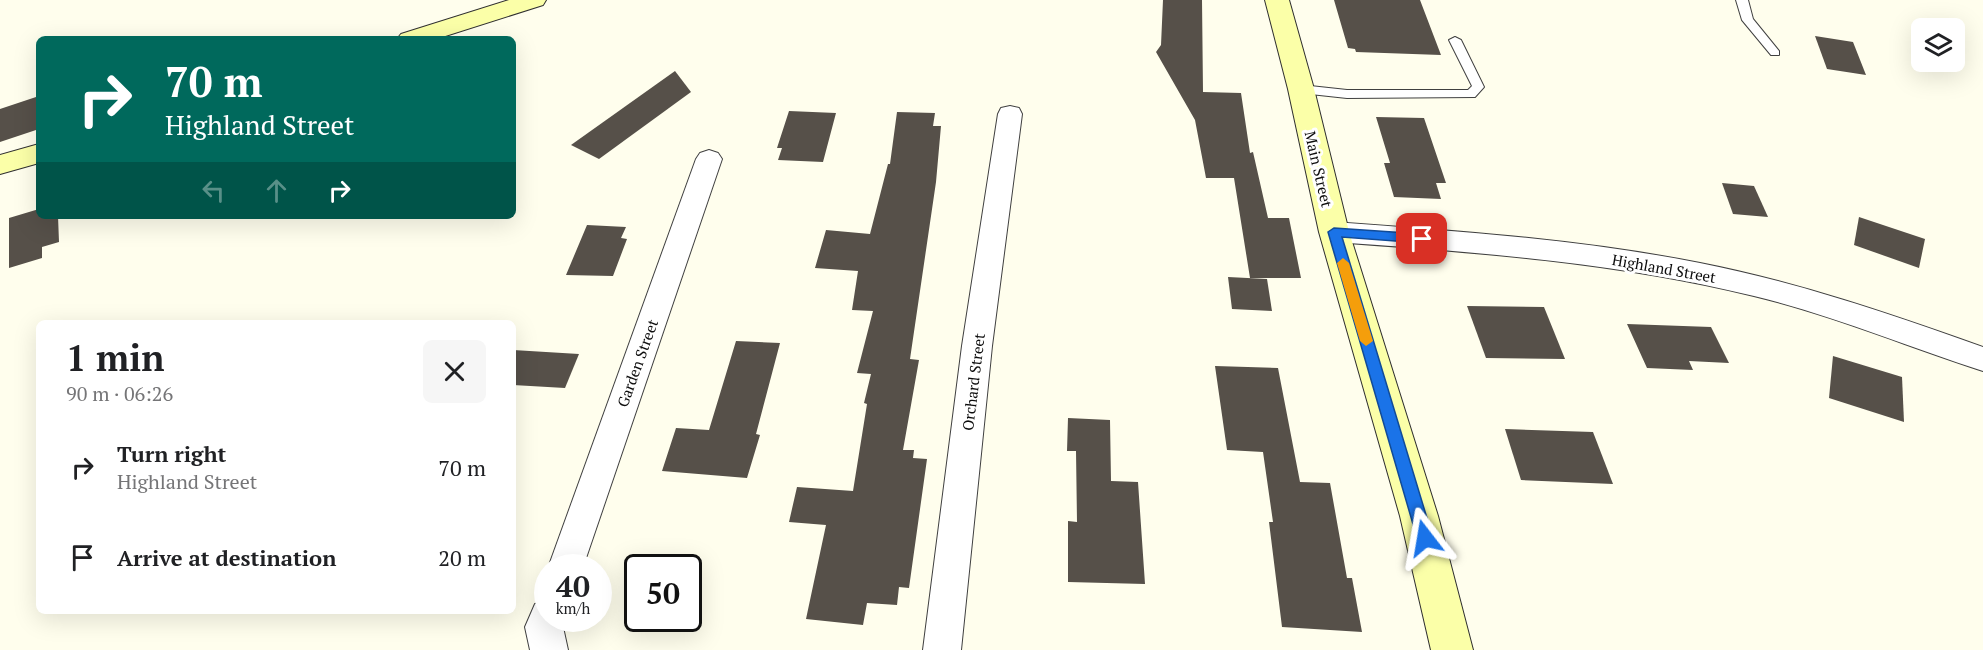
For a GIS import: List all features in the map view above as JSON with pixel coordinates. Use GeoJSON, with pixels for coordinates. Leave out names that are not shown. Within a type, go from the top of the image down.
{"type":"FeatureCollection","features":[{"type":"Feature","properties":{"kind":"main road"},"geometry":{"type":"LineString","coordinates":[[420,36],[534,0]]}},
{"type":"Feature","properties":{"kind":"main road","name":"Main Street"},"geometry":{"type":"LineString","coordinates":[[1277,0],[1301,89],[1334,232],[1419,516],[1452,650]]}},
{"type":"Feature","properties":{"kind":"main road"},"geometry":{"type":"LineString","coordinates":[[0,165],[36,154]]}},
{"type":"Feature","properties":{"kind":"street","name":"Orchard Street"},"geometry":{"type":"LineString","coordinates":[[942,650],[977,346],[1010,114]]}},
{"type":"Feature","properties":{"kind":"street","name":"Garden Street"},"geometry":{"type":"LineString","coordinates":[[570,554],[709,159]]}},
{"type":"Feature","properties":{"kind":"street","name":"Highland Street"},"geometry":{"type":"LineString","coordinates":[[1334,232],[1532,247],[1661,266],[1753,285],[1846,311],[1983,359]]}},
{"type":"Feature","properties":{"kind":"lane"},"geometry":{"type":"LineString","coordinates":[[1742,0],[1748,20],[1775,53]]}},
{"type":"Feature","properties":{"kind":"lane"},"geometry":{"type":"LineString","coordinates":[[1301,89],[1347,94],[1471,94],[1478,87],[1455,40]]}},
{"type":"Feature","properties":{"kind":"building"},"geometry":{"type":"Polygon","coordinates":[[[1163,0],[1202,0],[1203,92],[1241,93],[1250,153],[1253,152],[1268,218],[1289,218],[1301,278],[1250,278],[1234,178],[1206,178],[1195,120],[1156,52],[1161,45],[1163,0]]]}},
{"type":"Feature","properties":{"kind":"building"},"geometry":{"type":"Polygon","coordinates":[[[1334,0],[1420,0],[1441,55],[1356,52],[1355,49],[1348,48],[1334,0]]]}},
{"type":"Feature","properties":{"kind":"building"},"geometry":{"type":"Polygon","coordinates":[[[1815,36],[1853,42],[1866,75],[1827,69],[1815,36]]]}},
{"type":"Feature","properties":{"kind":"building"},"geometry":{"type":"Polygon","coordinates":[[[675,71],[691,92],[599,159],[571,145],[675,71]]]}},
{"type":"Feature","properties":{"kind":"building"},"geometry":{"type":"Polygon","coordinates":[[[36,97],[36,130],[0,142],[0,109],[36,97]]]}},
{"type":"Feature","properties":{"kind":"building"},"geometry":{"type":"Polygon","coordinates":[[[789,111],[836,113],[823,162],[778,160],[782,148],[777,148],[789,111]]]}},
{"type":"Feature","properties":{"kind":"building"},"geometry":{"type":"Polygon","coordinates":[[[897,112],[935,113],[933,126],[941,126],[936,182],[910,359],[919,360],[903,450],[914,450],[913,458],[927,459],[909,588],[899,587],[897,605],[867,603],[863,625],[806,619],[826,525],[789,522],[797,487],[853,491],[867,404],[864,403],[871,374],[857,373],[873,311],[852,310],[858,271],[815,268],[826,230],[870,234],[888,164],[890,164],[897,112]]]}},
{"type":"Feature","properties":{"kind":"building"},"geometry":{"type":"Polygon","coordinates":[[[1376,117],[1424,118],[1446,183],[1436,183],[1441,199],[1394,197],[1384,163],[1390,163],[1376,117]]]}},
{"type":"Feature","properties":{"kind":"building"},"geometry":{"type":"Polygon","coordinates":[[[1722,183],[1754,186],[1768,217],[1733,214],[1722,183]]]}},
{"type":"Feature","properties":{"kind":"building"},"geometry":{"type":"Polygon","coordinates":[[[36,210],[36,219],[58,219],[59,242],[42,247],[42,258],[9,268],[9,218],[36,210]]]}},
{"type":"Feature","properties":{"kind":"building"},"geometry":{"type":"Polygon","coordinates":[[[1859,217],[1925,239],[1919,268],[1854,245],[1859,217]]]}},
{"type":"Feature","properties":{"kind":"building"},"geometry":{"type":"Polygon","coordinates":[[[587,225],[626,227],[621,238],[627,239],[613,276],[566,275],[587,225]]]}},
{"type":"Feature","properties":{"kind":"building"},"geometry":{"type":"Polygon","coordinates":[[[1228,277],[1267,279],[1272,311],[1232,309],[1228,277]]]}},
{"type":"Feature","properties":{"kind":"building"},"geometry":{"type":"Polygon","coordinates":[[[1467,306],[1544,307],[1565,359],[1486,358],[1467,306]]]}},
{"type":"Feature","properties":{"kind":"building"},"geometry":{"type":"Polygon","coordinates":[[[1627,324],[1711,327],[1729,363],[1689,361],[1693,370],[1647,368],[1627,324]]]}},
{"type":"Feature","properties":{"kind":"building"},"geometry":{"type":"Polygon","coordinates":[[[736,341],[780,343],[756,434],[760,435],[747,478],[662,471],[676,428],[709,430],[736,341]]]}},
{"type":"Feature","properties":{"kind":"building"},"geometry":{"type":"Polygon","coordinates":[[[516,350],[579,354],[565,388],[516,385],[516,350]]]}},
{"type":"Feature","properties":{"kind":"building"},"geometry":{"type":"Polygon","coordinates":[[[1833,356],[1902,377],[1904,422],[1829,398],[1833,356]]]}},
{"type":"Feature","properties":{"kind":"building"},"geometry":{"type":"Polygon","coordinates":[[[1215,366],[1278,368],[1300,482],[1330,483],[1347,578],[1352,578],[1362,632],[1282,627],[1269,522],[1273,522],[1263,452],[1227,450],[1215,366]]]}},
{"type":"Feature","properties":{"kind":"building"},"geometry":{"type":"Polygon","coordinates":[[[1068,418],[1110,420],[1111,481],[1138,482],[1145,584],[1068,582],[1068,521],[1077,522],[1076,451],[1067,451],[1068,418]]]}},
{"type":"Feature","properties":{"kind":"building"},"geometry":{"type":"Polygon","coordinates":[[[1505,429],[1593,432],[1613,484],[1521,480],[1505,429]]]}},
{"type":"Feature","properties":{"kind":"slow traffic"},"geometry":{"type":"LineString","coordinates":[[1343,263],[1366,341]]}},
{"type":"Feature","properties":{"kind":"route"},"geometry":{"type":"LineString","coordinates":[[1422,239],[1334,232],[1425,538]]}}]}
